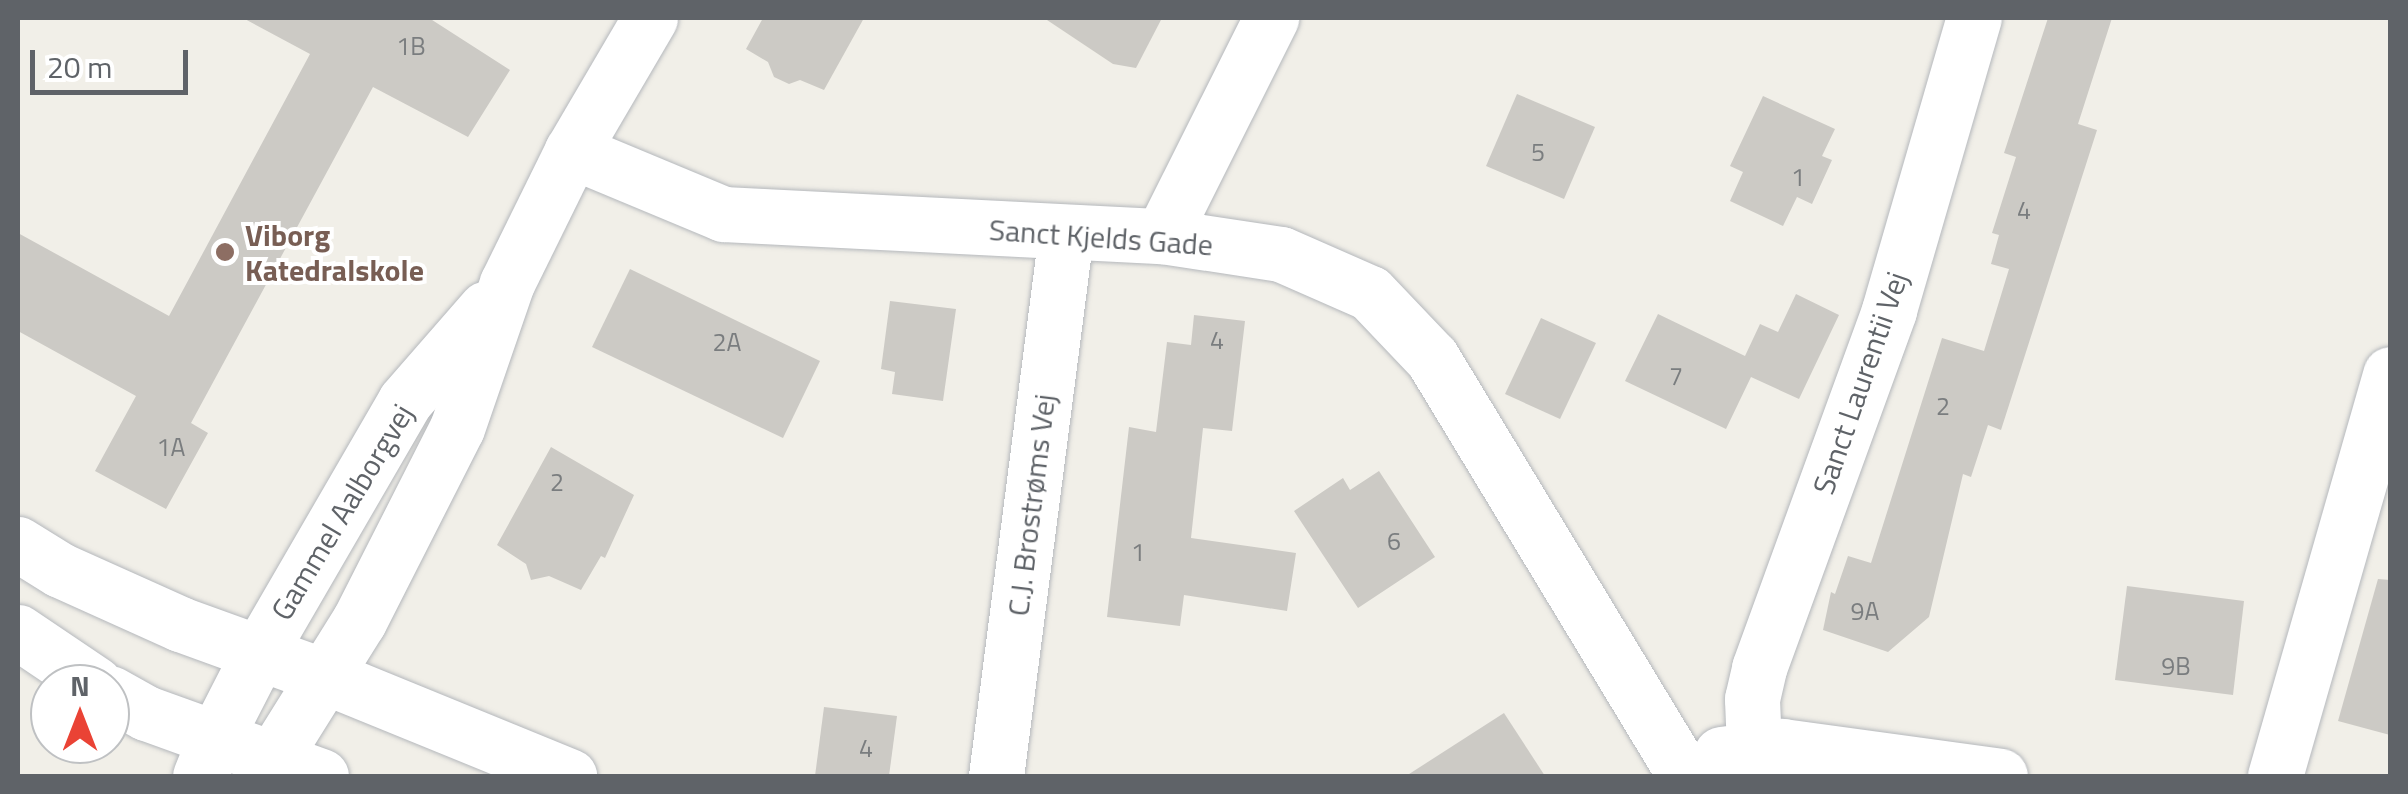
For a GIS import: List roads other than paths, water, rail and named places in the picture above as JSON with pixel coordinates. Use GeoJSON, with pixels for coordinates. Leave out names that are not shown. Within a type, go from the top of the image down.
{"type":"FeatureCollection","features":[{"type":"Feature","properties":{"kind":"street","name":"Gammel Aalborgvej"},"geometry":{"type":"LineString","coordinates":[[285,771],[324,676],[358,622],[456,428],[507,283],[572,152],[650,18]]}},
{"type":"Feature","properties":{"kind":"street"},"geometry":{"type":"LineString","coordinates":[[1162,236],[1271,18]]}},
{"type":"Feature","properties":{"kind":"street","name":"Sanct Laurentii Vej"},"geometry":{"type":"LineString","coordinates":[[1754,747],[1752,699],[1759,668],[1889,310],[1974,18]]}},
{"type":"Feature","properties":{"kind":"street","name":"Sanct Kjelds Gade"},"geometry":{"type":"LineString","coordinates":[[572,152],[723,214],[1162,236],[1281,254],[1370,293],[1432,358],[1682,770],[1754,747],[1810,749],[2000,776]]}},
{"type":"Feature","properties":{"kind":"street","name":"C.J. Brostrøms Vej"},"geometry":{"type":"LineString","coordinates":[[996,776],[1066,234]]}},
{"type":"Feature","properties":{"kind":"street","name":"Gammel Aalborgvej"},"geometry":{"type":"LineString","coordinates":[[208,758],[259,653],[406,401],[507,283]]}},
{"type":"Feature","properties":{"kind":"street"},"geometry":{"type":"LineString","coordinates":[[2275,776],[2390,374]]}},
{"type":"Feature","properties":{"kind":"street"},"geometry":{"type":"LineString","coordinates":[[18,544],[60,570],[146,609],[324,676],[569,776]]}},
{"type":"Feature","properties":{"kind":"street"},"geometry":{"type":"LineString","coordinates":[[18,632],[66,664]]}},
{"type":"Feature","properties":{"kind":"street"},"geometry":{"type":"LineString","coordinates":[[130,704],[208,758],[285,771]]}},
{"type":"Feature","properties":{"kind":"place","name":"Viborg Katedralskole"},"geometry":{"type":"Point","coordinates":[225,252]}}]}
